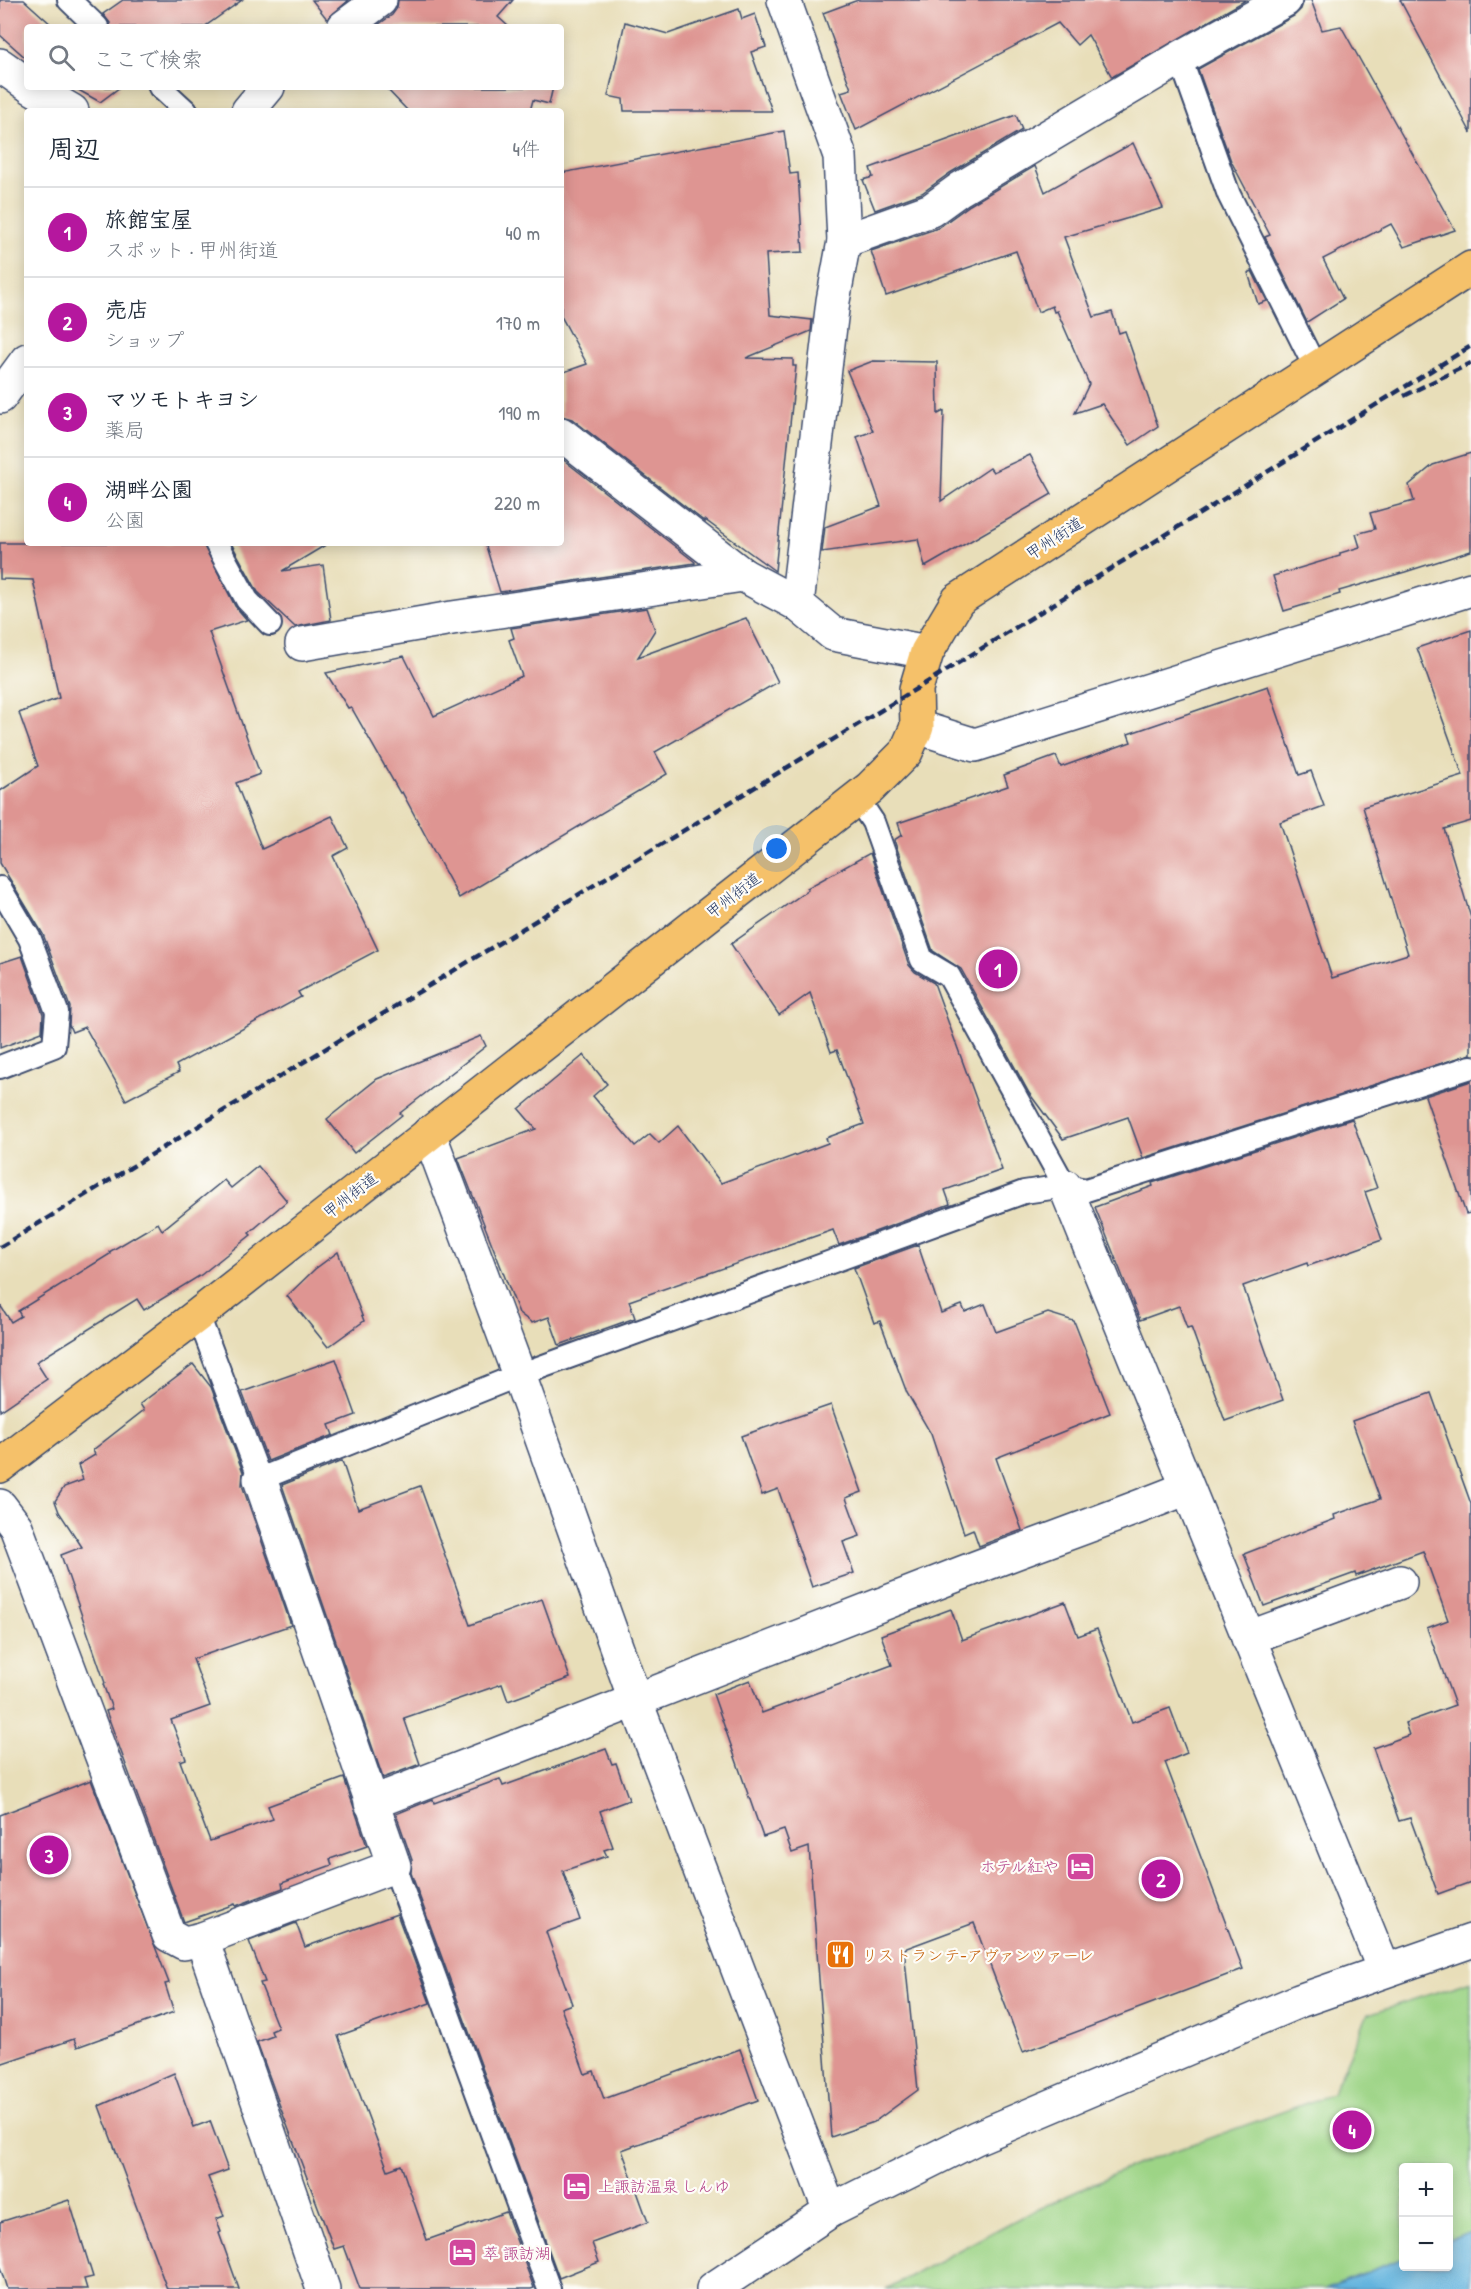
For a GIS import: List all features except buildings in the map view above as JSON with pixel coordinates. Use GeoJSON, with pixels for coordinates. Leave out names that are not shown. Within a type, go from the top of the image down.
{"type":"FeatureCollection","features":[{"type":"Feature","properties":{"kind":"highway","name":"甲州街道"},"geometry":{"type":"LineString","coordinates":[[0,1466],[198,1315],[857,798],[906,752],[917,727],[916,689],[927,652],[958,600],[1471,268]]}},
{"type":"Feature","properties":{"kind":"street"},"geometry":{"type":"LineString","coordinates":[[348,24],[380,0]]}},
{"type":"Feature","properties":{"kind":"street"},"geometry":{"type":"LineString","coordinates":[[784,0],[840,156],[844,241],[833,301],[797,604]]}},
{"type":"Feature","properties":{"kind":"street"},"geometry":{"type":"LineString","coordinates":[[844,241],[932,210],[960,189],[1180,58],[1285,0]]}},
{"type":"Feature","properties":{"kind":"street"},"geometry":{"type":"LineString","coordinates":[[0,65],[24,82]]}},
{"type":"Feature","properties":{"kind":"street"},"geometry":{"type":"LineString","coordinates":[[36,90],[67,108]]}},
{"type":"Feature","properties":{"kind":"street"},"geometry":{"type":"LineString","coordinates":[[250,108],[266,90]]}},
{"type":"Feature","properties":{"kind":"street"},"geometry":{"type":"LineString","coordinates":[[0,397],[24,364]]}},
{"type":"Feature","properties":{"kind":"street"},"geometry":{"type":"LineString","coordinates":[[564,436],[743,575],[797,604],[833,634],[927,652]]}},
{"type":"Feature","properties":{"kind":"street"},"geometry":{"type":"LineString","coordinates":[[302,645],[464,616],[743,575]]}},
{"type":"Feature","properties":{"kind":"street"},"geometry":{"type":"LineString","coordinates":[[917,727],[975,745],[1471,589]]}},
{"type":"Feature","properties":{"kind":"street"},"geometry":{"type":"LineString","coordinates":[[429,1133],[636,1702],[830,2211]]}},
{"type":"Feature","properties":{"kind":"street"},"geometry":{"type":"LineString","coordinates":[[1065,1186],[1384,1970]]}},
{"type":"Feature","properties":{"kind":"street"},"geometry":{"type":"LineString","coordinates":[[0,1506],[16,1527],[170,1935],[184,1942],[202,1939],[394,1866],[260,1479]]}},
{"type":"Feature","properties":{"kind":"street"},"geometry":{"type":"LineString","coordinates":[[371,1803],[636,1702],[951,1577],[1112,1519],[1187,1488]]}},
{"type":"Feature","properties":{"kind":"street"},"geometry":{"type":"LineString","coordinates":[[1248,1638],[1400,1582]]}},
{"type":"Feature","properties":{"kind":"street"},"geometry":{"type":"LineString","coordinates":[[202,1939],[322,2289]]}},
{"type":"Feature","properties":{"kind":"street"},"geometry":{"type":"LineString","coordinates":[[713,2289],[830,2211],[987,2133],[1299,2001],[1471,1941]]}},
{"type":"Feature","properties":{"kind":"lane"},"geometry":{"type":"LineString","coordinates":[[69,0],[94,24]]}},
{"type":"Feature","properties":{"kind":"lane"},"geometry":{"type":"LineString","coordinates":[[1180,58],[1229,195],[1316,369]]}},
{"type":"Feature","properties":{"kind":"lane"},"geometry":{"type":"LineString","coordinates":[[163,90],[183,108]]}},
{"type":"Feature","properties":{"kind":"lane"},"geometry":{"type":"LineString","coordinates":[[218,546],[247,600],[270,624]]}},
{"type":"Feature","properties":{"kind":"lane"},"geometry":{"type":"LineString","coordinates":[[857,798],[873,822],[922,960],[949,976],[1065,1186]]}},
{"type":"Feature","properties":{"kind":"lane"},"geometry":{"type":"LineString","coordinates":[[0,888],[30,939],[57,1012],[54,1046],[0,1067]]}},
{"type":"Feature","properties":{"kind":"lane"},"geometry":{"type":"LineString","coordinates":[[198,1315],[260,1479],[519,1376],[1024,1192],[1065,1186],[1086,1190],[1471,1067]]}},
{"type":"Feature","properties":{"kind":"lane"},"geometry":{"type":"LineString","coordinates":[[394,1866],[549,2289]]}},
{"type":"Feature","properties":{"kind":"green space"},"geometry":{"type":"Polygon","coordinates":[[[1471,1981],[1471,2232],[1453,2239],[1453,2163],[1399,2163],[1399,2260],[1325,2289],[886,2289],[1025,2215],[1132,2166],[1332,2094],[1368,2014],[1471,1981]]]}},
{"type":"Feature","properties":{"kind":"water"},"geometry":{"type":"Polygon","coordinates":[[[1471,2232],[1471,2289],[1325,2289],[1399,2260],[1399,2271],[1453,2271],[1453,2239],[1471,2232]]]}},
{"type":"Feature","properties":{"kind":"railway"},"geometry":{"type":"LineString","coordinates":[[0,1247],[916,689],[1471,346]]}},
{"type":"Feature","properties":{"kind":"railway"},"geometry":{"type":"LineString","coordinates":[[1404,396],[1471,363]]}},
{"type":"Feature","properties":{"kind":"place","name":"旅館宝屋"},"geometry":{"type":"Point","coordinates":[998,969]}},
{"type":"Feature","properties":{"kind":"place","name":"マツモトキヨシ"},"geometry":{"type":"Point","coordinates":[49,1855]}},
{"type":"Feature","properties":{"kind":"place","name":"ホテル紅や"},"geometry":{"type":"Point","coordinates":[1080,1866]}},
{"type":"Feature","properties":{"kind":"place","name":"売店"},"geometry":{"type":"Point","coordinates":[1161,1879]}},
{"type":"Feature","properties":{"kind":"place","name":"リストランテ-アヴァンツァーレ"},"geometry":{"type":"Point","coordinates":[841,1955]}},
{"type":"Feature","properties":{"kind":"place","name":"湖畔公園"},"geometry":{"type":"Point","coordinates":[1352,2130]}},
{"type":"Feature","properties":{"kind":"place","name":"上諏訪温泉 しんゆ"},"geometry":{"type":"Point","coordinates":[577,2186]}},
{"type":"Feature","properties":{"kind":"place","name":"萃 諏訪湖"},"geometry":{"type":"Point","coordinates":[462,2253]}}]}
